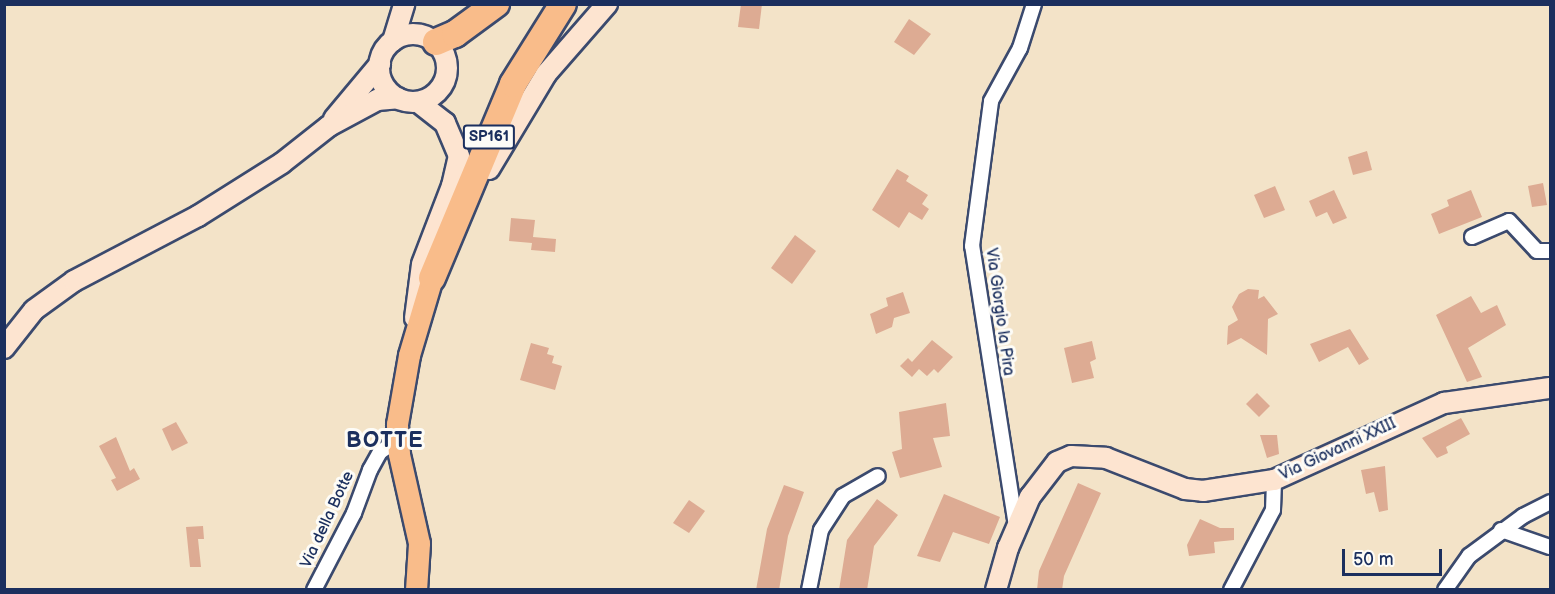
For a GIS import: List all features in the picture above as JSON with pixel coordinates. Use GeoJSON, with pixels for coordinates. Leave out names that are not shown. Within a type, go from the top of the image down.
{"type":"FeatureCollection","features":[{"type":"Feature","properties":{"kind":"highway"},"geometry":{"type":"LineString","coordinates":[[428,38],[455,34],[496,4]]}},
{"type":"Feature","properties":{"kind":"highway","name":"SP161"},"geometry":{"type":"LineString","coordinates":[[432,279],[513,84],[563,4]]}},
{"type":"Feature","properties":{"kind":"main road"},"geometry":{"type":"LineString","coordinates":[[329,126],[380,64],[393,41],[404,4]]}},
{"type":"Feature","properties":{"kind":"main road"},"geometry":{"type":"LineString","coordinates":[[409,4],[411,18],[447,63],[447,75],[434,95],[418,102]]}},
{"type":"Feature","properties":{"kind":"main road"},"geometry":{"type":"LineString","coordinates":[[416,590],[418,530],[398,440],[400,394],[415,328],[432,279],[526,102],[557,59],[607,4]]}},
{"type":"Feature","properties":{"kind":"main road"},"geometry":{"type":"LineString","coordinates":[[393,41],[428,38]]}},
{"type":"Feature","properties":{"kind":"main road"},"geometry":{"type":"LineString","coordinates":[[380,64],[383,84],[398,98]]}},
{"type":"Feature","properties":{"kind":"main road"},"geometry":{"type":"LineString","coordinates":[[4,348],[34,310],[74,281],[198,216],[282,163],[329,126],[377,100],[398,98],[418,102],[448,127],[459,156],[456,174],[421,270],[415,328]]}},
{"type":"Feature","properties":{"kind":"main road","name":"Via Giovanni XXIII"},"geometry":{"type":"LineString","coordinates":[[996,590],[1016,526],[1045,475],[1057,462],[1071,456],[1106,458],[1185,489],[1203,491],[1274,480],[1444,403],[1551,388]]}},
{"type":"Feature","properties":{"kind":"street","name":"Via Giorgio la Pira"},"geometry":{"type":"LineString","coordinates":[[1016,526],[972,246],[991,101],[1020,48],[1034,4]]}},
{"type":"Feature","properties":{"kind":"street"},"geometry":{"type":"LineString","coordinates":[[1472,237],[1509,221],[1537,251],[1551,251]]}},
{"type":"Feature","properties":{"kind":"street","name":"Via della Botte"},"geometry":{"type":"LineString","coordinates":[[314,590],[354,513],[370,470],[380,452],[398,440]]}},
{"type":"Feature","properties":{"kind":"street"},"geometry":{"type":"LineString","coordinates":[[809,590],[821,530],[843,496],[878,476]]}},
{"type":"Feature","properties":{"kind":"street"},"geometry":{"type":"LineString","coordinates":[[1231,590],[1273,510],[1274,480]]}},
{"type":"Feature","properties":{"kind":"street"},"geometry":{"type":"LineString","coordinates":[[1445,590],[1469,556],[1501,530],[1551,502]]}},
{"type":"Feature","properties":{"kind":"street"},"geometry":{"type":"LineString","coordinates":[[1501,530],[1551,548]]}},
{"type":"Feature","properties":{"kind":"building"},"geometry":{"type":"Polygon","coordinates":[[[741,4],[762,4],[759,29],[738,27],[741,4]]]}},
{"type":"Feature","properties":{"kind":"building"},"geometry":{"type":"Polygon","coordinates":[[[909,19],[931,34],[914,55],[894,42],[909,19]]]}},
{"type":"Feature","properties":{"kind":"building"},"geometry":{"type":"Polygon","coordinates":[[[1367,151],[1372,170],[1353,175],[1348,157],[1367,151]]]}},
{"type":"Feature","properties":{"kind":"building"},"geometry":{"type":"Polygon","coordinates":[[[897,169],[909,176],[906,181],[928,195],[922,204],[929,209],[922,220],[909,212],[899,228],[872,210],[897,169]]]}},
{"type":"Feature","properties":{"kind":"building"},"geometry":{"type":"Polygon","coordinates":[[[1543,183],[1547,205],[1532,207],[1528,186],[1543,183]]]}},
{"type":"Feature","properties":{"kind":"building"},"geometry":{"type":"Polygon","coordinates":[[[1275,186],[1285,210],[1264,218],[1254,195],[1275,186]]]}},
{"type":"Feature","properties":{"kind":"building"},"geometry":{"type":"Polygon","coordinates":[[[1334,190],[1347,218],[1333,224],[1327,212],[1316,217],[1309,201],[1334,190]]]}},
{"type":"Feature","properties":{"kind":"building"},"geometry":{"type":"Polygon","coordinates":[[[1471,190],[1482,217],[1439,234],[1431,214],[1449,206],[1447,200],[1471,190]]]}},
{"type":"Feature","properties":{"kind":"building"},"geometry":{"type":"Polygon","coordinates":[[[511,218],[535,220],[533,237],[556,239],[555,252],[531,250],[532,243],[509,241],[511,218]]]}},
{"type":"Feature","properties":{"kind":"building"},"geometry":{"type":"Polygon","coordinates":[[[795,235],[816,251],[792,284],[771,268],[795,235]]]}},
{"type":"Feature","properties":{"kind":"building"},"geometry":{"type":"Polygon","coordinates":[[[1248,289],[1259,290],[1258,299],[1264,296],[1278,314],[1268,319],[1267,355],[1241,338],[1227,345],[1228,326],[1238,320],[1232,307],[1239,294],[1248,289]]]}},
{"type":"Feature","properties":{"kind":"building"},"geometry":{"type":"Polygon","coordinates":[[[903,292],[910,313],[894,318],[892,327],[876,334],[870,314],[888,306],[886,298],[903,292]]]}},
{"type":"Feature","properties":{"kind":"building"},"geometry":{"type":"Polygon","coordinates":[[[1471,296],[1481,313],[1497,305],[1506,325],[1468,348],[1482,377],[1467,382],[1436,315],[1471,296]]]}},
{"type":"Feature","properties":{"kind":"building"},"geometry":{"type":"Polygon","coordinates":[[[1350,329],[1369,359],[1359,365],[1348,347],[1319,362],[1310,344],[1350,329]]]}},
{"type":"Feature","properties":{"kind":"building"},"geometry":{"type":"Polygon","coordinates":[[[932,340],[953,357],[938,373],[934,369],[927,376],[919,369],[912,377],[900,366],[908,358],[912,362],[932,340]]]}},
{"type":"Feature","properties":{"kind":"building"},"geometry":{"type":"Polygon","coordinates":[[[1092,341],[1096,359],[1090,362],[1094,378],[1072,383],[1064,348],[1092,341]]]}},
{"type":"Feature","properties":{"kind":"building"},"geometry":{"type":"Polygon","coordinates":[[[531,343],[549,348],[547,354],[554,356],[552,363],[562,366],[555,390],[520,380],[531,343]]]}},
{"type":"Feature","properties":{"kind":"building"},"geometry":{"type":"Polygon","coordinates":[[[1257,393],[1270,406],[1259,417],[1246,404],[1257,393]]]}},
{"type":"Feature","properties":{"kind":"building"},"geometry":{"type":"Polygon","coordinates":[[[946,403],[950,436],[933,438],[942,467],[900,478],[892,452],[902,449],[899,412],[946,403]]]}},
{"type":"Feature","properties":{"kind":"building"},"geometry":{"type":"Polygon","coordinates":[[[1461,418],[1470,434],[1446,447],[1448,453],[1437,458],[1422,438],[1461,418]]]}},
{"type":"Feature","properties":{"kind":"building"},"geometry":{"type":"Polygon","coordinates":[[[176,422],[188,443],[172,451],[162,429],[176,422]]]}},
{"type":"Feature","properties":{"kind":"building"},"geometry":{"type":"Polygon","coordinates":[[[1260,435],[1277,435],[1279,454],[1267,458],[1260,435]]]}},
{"type":"Feature","properties":{"kind":"building"},"geometry":{"type":"Polygon","coordinates":[[[116,437],[130,471],[134,468],[140,479],[117,491],[111,480],[116,478],[99,446],[116,437]]]}},
{"type":"Feature","properties":{"kind":"building"},"geometry":{"type":"Polygon","coordinates":[[[1385,466],[1388,510],[1379,512],[1374,492],[1366,494],[1361,470],[1385,466]]]}},
{"type":"Feature","properties":{"kind":"building"},"geometry":{"type":"Polygon","coordinates":[[[1078,483],[1101,493],[1064,576],[1062,590],[1037,590],[1039,571],[1078,483]]]}},
{"type":"Feature","properties":{"kind":"building"},"geometry":{"type":"Polygon","coordinates":[[[784,485],[804,492],[788,536],[779,590],[756,590],[767,529],[784,485]]]}},
{"type":"Feature","properties":{"kind":"building"},"geometry":{"type":"Polygon","coordinates":[[[944,494],[1000,517],[989,544],[953,532],[940,562],[917,556],[944,494]]]}},
{"type":"Feature","properties":{"kind":"building"},"geometry":{"type":"Polygon","coordinates":[[[877,499],[898,515],[874,546],[867,590],[839,590],[847,540],[877,499]]]}},
{"type":"Feature","properties":{"kind":"building"},"geometry":{"type":"Polygon","coordinates":[[[689,500],[705,511],[689,533],[673,523],[689,500]]]}},
{"type":"Feature","properties":{"kind":"building"},"geometry":{"type":"Polygon","coordinates":[[[1200,519],[1220,528],[1234,528],[1234,540],[1214,542],[1215,553],[1189,556],[1187,545],[1200,519]]]}},
{"type":"Feature","properties":{"kind":"building"},"geometry":{"type":"Polygon","coordinates":[[[203,526],[204,539],[198,539],[201,567],[190,567],[186,527],[203,526]]]}},
{"type":"Feature","properties":{"kind":"district","name":"BOTTE"},"geometry":{"type":"Point","coordinates":[385,441]}}]}
